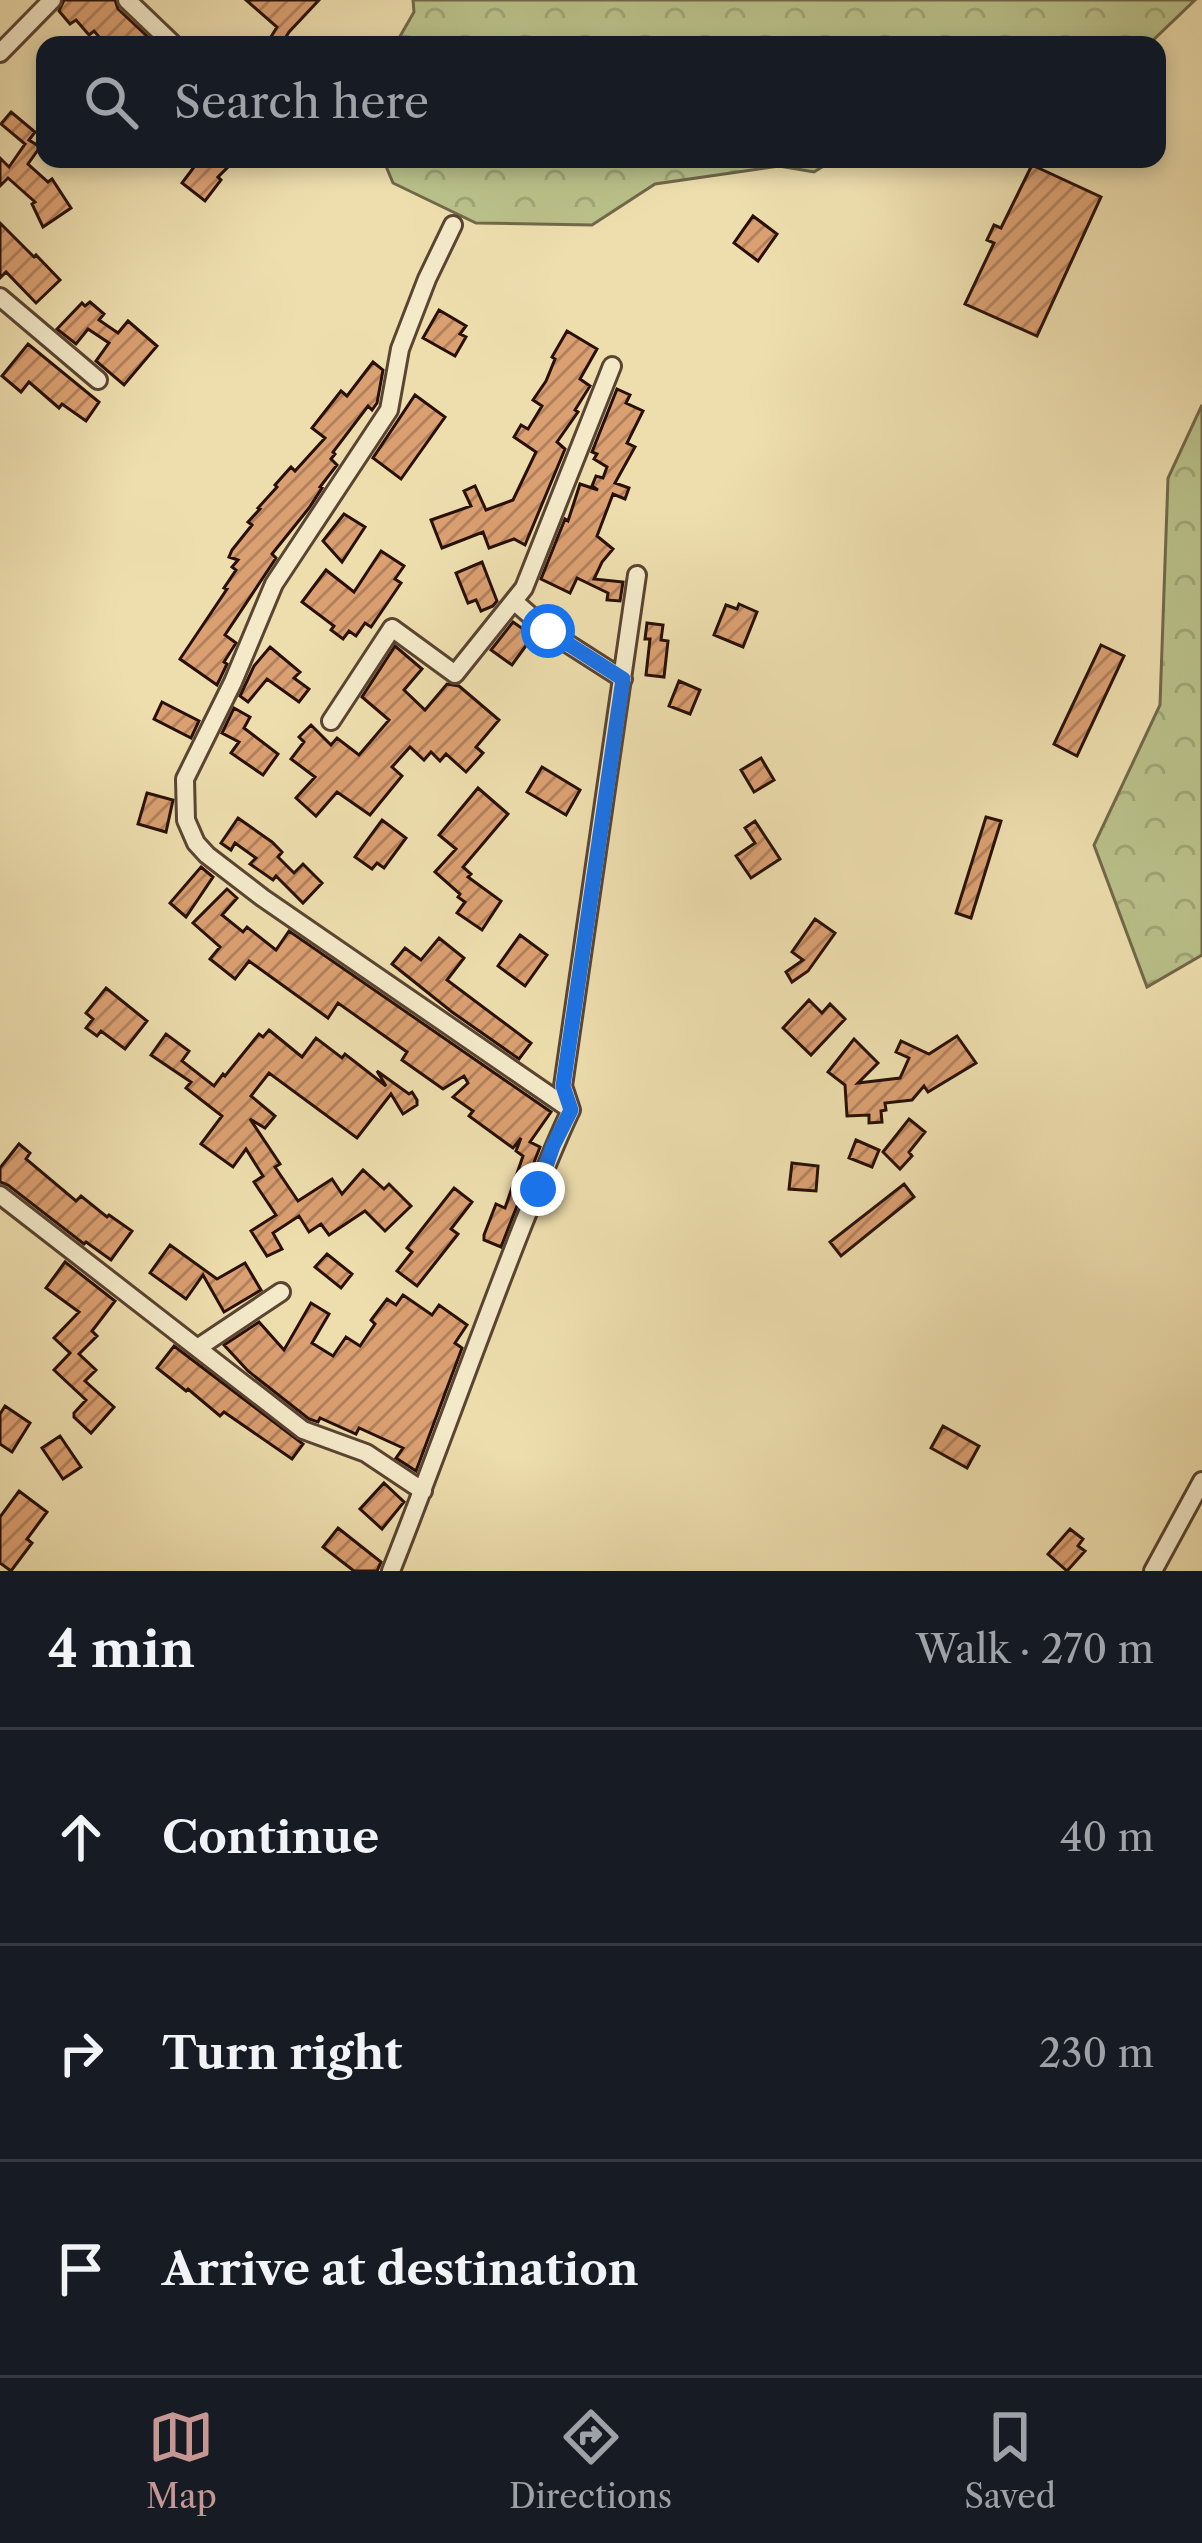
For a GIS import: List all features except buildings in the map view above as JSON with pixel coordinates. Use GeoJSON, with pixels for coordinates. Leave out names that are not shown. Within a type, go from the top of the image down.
{"type":"FeatureCollection","features":[{"type":"Feature","properties":{"kind":"street"},"geometry":{"type":"LineString","coordinates":[[0,53],[52,0]]}},
{"type":"Feature","properties":{"kind":"street"},"geometry":{"type":"LineString","coordinates":[[127,0],[165,36]]}},
{"type":"Feature","properties":{"kind":"street"},"geometry":{"type":"LineString","coordinates":[[453,225],[400,350],[389,410],[274,584],[185,778],[186,820],[207,855],[263,898],[571,1110]]}},
{"type":"Feature","properties":{"kind":"street"},"geometry":{"type":"LineString","coordinates":[[0,297],[98,380]]}},
{"type":"Feature","properties":{"kind":"street"},"geometry":{"type":"LineString","coordinates":[[331,721],[392,628],[455,674],[514,602],[524,588],[612,366]]}},
{"type":"Feature","properties":{"kind":"street"},"geometry":{"type":"LineString","coordinates":[[391,1571],[473,1348],[571,1110],[563,1086],[637,575]]}},
{"type":"Feature","properties":{"kind":"street"},"geometry":{"type":"LineString","coordinates":[[514,602],[548,631],[623,679]]}},
{"type":"Feature","properties":{"kind":"street"},"geometry":{"type":"LineString","coordinates":[[0,1195],[304,1430],[366,1454],[423,1491]]}},
{"type":"Feature","properties":{"kind":"street"},"geometry":{"type":"LineString","coordinates":[[199,1347],[281,1292]]}},
{"type":"Feature","properties":{"kind":"street"},"geometry":{"type":"LineString","coordinates":[[1153,1571],[1202,1481]]}},
{"type":"Feature","properties":{"kind":"green space"},"geometry":{"type":"Polygon","coordinates":[[[413,0],[1195,0],[1157,36],[400,36],[414,12],[413,0]]]}},
{"type":"Feature","properties":{"kind":"green space"},"geometry":{"type":"Polygon","coordinates":[[[387,168],[765,168],[655,184],[592,225],[476,223],[393,183],[387,168]]]}},
{"type":"Feature","properties":{"kind":"green space"},"geometry":{"type":"Polygon","coordinates":[[[1202,405],[1202,955],[1147,987],[1094,845],[1160,705],[1168,478],[1202,405]]]}},
{"type":"Feature","properties":{"kind":"route"},"geometry":{"type":"LineString","coordinates":[[538,1189],[571,1110],[563,1086],[623,679],[548,631]]}}]}
